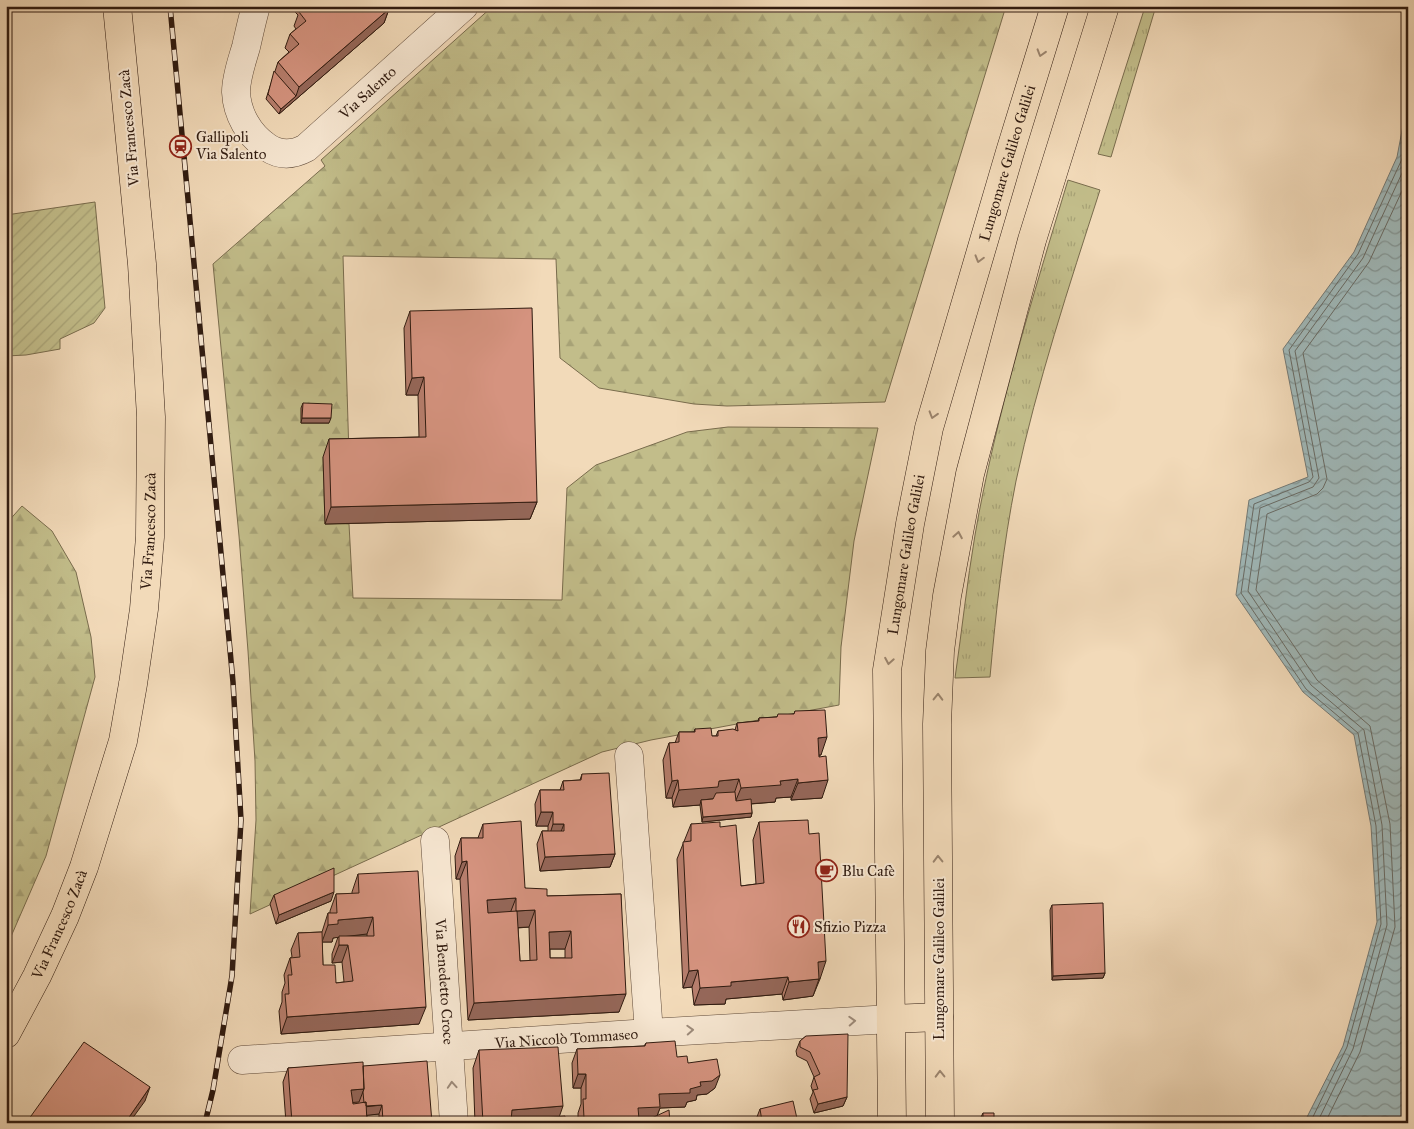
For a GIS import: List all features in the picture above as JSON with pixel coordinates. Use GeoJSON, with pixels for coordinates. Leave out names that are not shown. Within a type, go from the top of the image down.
{"type":"FeatureCollection","features":[{"type":"Feature","properties":{"kind":"main road","name":"Via Francesco Zacà"},"geometry":{"type":"LineString","coordinates":[[6,1034],[37,976],[65,916],[84,867],[122,741],[144,609],[150,537],[151,417],[142,264],[117,6]]}},
{"type":"Feature","properties":{"kind":"main road","name":"Lungomare Galileo Galilei"},"geometry":{"type":"LineString","coordinates":[[892,1123],[887,670],[910,524],[929,428],[1055,6]]}},
{"type":"Feature","properties":{"kind":"main road","name":"Lungomare Galileo Galilei"},"geometry":{"type":"LineString","coordinates":[[940,1123],[937,724],[940,651],[947,596],[970,474],[1032,240],[1104,6]]}},
{"type":"Feature","properties":{"kind":"main road"},"geometry":{"type":"LineString","coordinates":[[891,1019],[939,1017]]}},
{"type":"Feature","properties":{"kind":"street","name":"Via Salento"},"geometry":{"type":"LineString","coordinates":[[256,6],[236,92],[241,116],[263,144],[271,150],[289,154],[297,153],[306,148],[464,6]]}},
{"type":"Feature","properties":{"kind":"street"},"geometry":{"type":"LineString","coordinates":[[629,756],[649,1033]]}},
{"type":"Feature","properties":{"kind":"street","name":"Via Benedetto Croce"},"geometry":{"type":"LineString","coordinates":[[435,841],[454,1123]]}},
{"type":"Feature","properties":{"kind":"street","name":"Via Niccolò Tommaseo"},"geometry":{"type":"LineString","coordinates":[[242,1060],[891,1019]]}},
{"type":"Feature","properties":{"kind":"green space"},"geometry":{"type":"Polygon","coordinates":[[[493,6],[1006,6],[885,402],[727,406],[694,404],[599,388],[560,358],[556,259],[343,256],[349,456],[323,457],[325,523],[349,524],[353,598],[562,600],[567,488],[596,465],[687,432],[728,427],[878,428],[854,541],[841,647],[839,705],[651,740],[602,752],[250,914],[256,820],[255,761],[239,536],[213,264],[325,166],[321,160],[493,6]]]}},
{"type":"Feature","properties":{"kind":"green space"},"geometry":{"type":"Polygon","coordinates":[[[1140,6],[1156,6],[1111,157],[1098,154],[1144,10],[1140,6]]]}},
{"type":"Feature","properties":{"kind":"green space"},"geometry":{"type":"Polygon","coordinates":[[[1068,180],[1100,190],[1065,298],[1024,444],[1007,530],[990,677],[955,678],[969,570],[993,445],[1016,356],[1068,180]]]}},
{"type":"Feature","properties":{"kind":"green space"},"geometry":{"type":"Polygon","coordinates":[[[95,202],[105,308],[94,323],[60,339],[60,349],[26,355],[6,356],[6,215],[95,202]]]}},
{"type":"Feature","properties":{"kind":"green space"},"geometry":{"type":"Polygon","coordinates":[[[22,506],[52,531],[76,572],[91,637],[95,677],[46,856],[6,948],[6,524],[22,506]]]}},
{"type":"Feature","properties":{"kind":"water"},"geometry":{"type":"Polygon","coordinates":[[[1408,99],[1408,1123],[1304,1123],[1343,1046],[1377,922],[1371,826],[1354,735],[1303,692],[1236,595],[1249,500],[1308,477],[1283,349],[1354,252],[1397,157],[1408,99]]]}},
{"type":"Feature","properties":{"kind":"building"},"geometry":{"type":"Polygon","coordinates":[[[306,6],[386,6],[389,9],[299,87],[278,62],[299,44],[290,34],[306,21],[299,12],[306,6]]]}},
{"type":"Feature","properties":{"kind":"building"},"geometry":{"type":"Polygon","coordinates":[[[274,71],[296,96],[281,109],[268,94],[274,71]]]}},
{"type":"Feature","properties":{"kind":"building"},"geometry":{"type":"Polygon","coordinates":[[[532,308],[537,502],[331,507],[329,439],[426,437],[424,377],[412,378],[410,311],[532,308]]]}},
{"type":"Feature","properties":{"kind":"building"},"geometry":{"type":"Polygon","coordinates":[[[303,403],[332,404],[331,418],[302,418],[303,403]]]}},
{"type":"Feature","properties":{"kind":"building"},"geometry":{"type":"Polygon","coordinates":[[[825,710],[827,737],[818,738],[819,757],[826,756],[828,780],[798,783],[798,779],[780,781],[781,785],[741,788],[739,779],[719,781],[718,787],[679,790],[678,780],[672,781],[669,743],[679,742],[679,732],[695,732],[695,729],[711,728],[712,736],[718,736],[718,731],[733,729],[738,731],[737,723],[759,721],[759,718],[777,717],[778,714],[794,714],[795,711],[825,710]]]}},
{"type":"Feature","properties":{"kind":"building"},"geometry":{"type":"Polygon","coordinates":[[[609,773],[615,854],[545,857],[542,831],[564,831],[564,824],[553,824],[553,812],[541,812],[540,790],[564,790],[563,781],[581,780],[582,774],[609,773]]]}},
{"type":"Feature","properties":{"kind":"building"},"geometry":{"type":"Polygon","coordinates":[[[735,792],[736,801],[751,799],[752,813],[703,817],[701,800],[713,799],[716,793],[735,792]]]}},
{"type":"Feature","properties":{"kind":"building"},"geometry":{"type":"Polygon","coordinates":[[[808,820],[809,834],[819,833],[826,961],[818,962],[819,979],[789,982],[788,977],[731,982],[731,986],[700,988],[698,970],[689,971],[683,842],[691,841],[691,824],[720,822],[720,827],[736,825],[741,886],[764,883],[759,822],[808,820]]]}},
{"type":"Feature","properties":{"kind":"building"},"geometry":{"type":"Polygon","coordinates":[[[521,821],[525,888],[547,889],[547,896],[621,894],[626,994],[474,1003],[467,861],[462,862],[461,838],[483,838],[483,824],[521,821]],[[516,898],[487,900],[488,913],[517,911],[520,961],[537,960],[535,910],[516,911],[516,898]],[[571,931],[549,932],[550,958],[572,958],[571,931]]]}},
{"type":"Feature","properties":{"kind":"building"},"geometry":{"type":"Polygon","coordinates":[[[334,868],[334,892],[279,915],[274,895],[334,868]]]}},
{"type":"Feature","properties":{"kind":"building"},"geometry":{"type":"Polygon","coordinates":[[[418,871],[426,1007],[287,1017],[285,994],[289,994],[288,975],[292,975],[290,958],[300,957],[298,933],[322,932],[323,965],[335,965],[336,983],[353,981],[348,945],[339,945],[339,936],[374,936],[373,917],[338,920],[338,924],[328,925],[328,913],[337,913],[336,894],[359,893],[358,874],[418,871]]]}},
{"type":"Feature","properties":{"kind":"building"},"geometry":{"type":"Polygon","coordinates":[[[1103,903],[1105,973],[1053,976],[1052,905],[1103,903]]]}},
{"type":"Feature","properties":{"kind":"building"},"geometry":{"type":"Polygon","coordinates":[[[848,1034],[847,1097],[818,1104],[813,1090],[818,1089],[814,1077],[820,1074],[810,1052],[800,1047],[800,1041],[806,1036],[848,1034]]]}},
{"type":"Feature","properties":{"kind":"building"},"geometry":{"type":"Polygon","coordinates":[[[675,1041],[677,1057],[687,1056],[688,1063],[717,1059],[720,1075],[712,1081],[700,1082],[701,1086],[690,1089],[690,1093],[659,1094],[660,1107],[638,1108],[639,1119],[614,1122],[614,1118],[608,1118],[608,1123],[580,1123],[580,1118],[584,1118],[583,1099],[586,1099],[586,1074],[578,1074],[577,1049],[645,1046],[646,1043],[675,1041]]]}},
{"type":"Feature","properties":{"kind":"building"},"geometry":{"type":"Polygon","coordinates":[[[84,1042],[150,1087],[125,1123],[26,1123],[84,1042]]]}},
{"type":"Feature","properties":{"kind":"building"},"geometry":{"type":"Polygon","coordinates":[[[558,1047],[563,1106],[512,1110],[511,1121],[565,1116],[565,1123],[483,1123],[479,1050],[558,1047]]]}},
{"type":"Feature","properties":{"kind":"building"},"geometry":{"type":"Polygon","coordinates":[[[427,1061],[432,1123],[383,1122],[382,1105],[366,1106],[363,1092],[363,1066],[427,1061]]]}},
{"type":"Feature","properties":{"kind":"building"},"geometry":{"type":"Polygon","coordinates":[[[363,1062],[364,1089],[351,1090],[353,1104],[366,1102],[367,1123],[292,1123],[288,1068],[363,1062]]]}},
{"type":"Feature","properties":{"kind":"building"},"geometry":{"type":"Polygon","coordinates":[[[793,1101],[798,1123],[753,1123],[762,1121],[760,1109],[793,1101]]]}},
{"type":"Feature","properties":{"kind":"building"},"geometry":{"type":"Polygon","coordinates":[[[669,1110],[670,1123],[641,1123],[669,1110]]]}},
{"type":"Feature","properties":{"kind":"building"},"geometry":{"type":"Polygon","coordinates":[[[983,1113],[994,1113],[994,1123],[983,1123],[983,1113]]]}},
{"type":"Feature","properties":{"kind":"railway"},"geometry":{"type":"LineString","coordinates":[[170,6],[233,682],[241,820],[232,976],[213,1090],[205,1123]]}},
{"type":"Feature","properties":{"kind":"place","name":"Gallipoli Via Salento"},"geometry":{"type":"Point","coordinates":[180,146]}},
{"type":"Feature","properties":{"kind":"place","name":"Blu Cafè"},"geometry":{"type":"Point","coordinates":[826,871]}},
{"type":"Feature","properties":{"kind":"place","name":"Sfizio Pizza"},"geometry":{"type":"Point","coordinates":[798,927]}}]}
